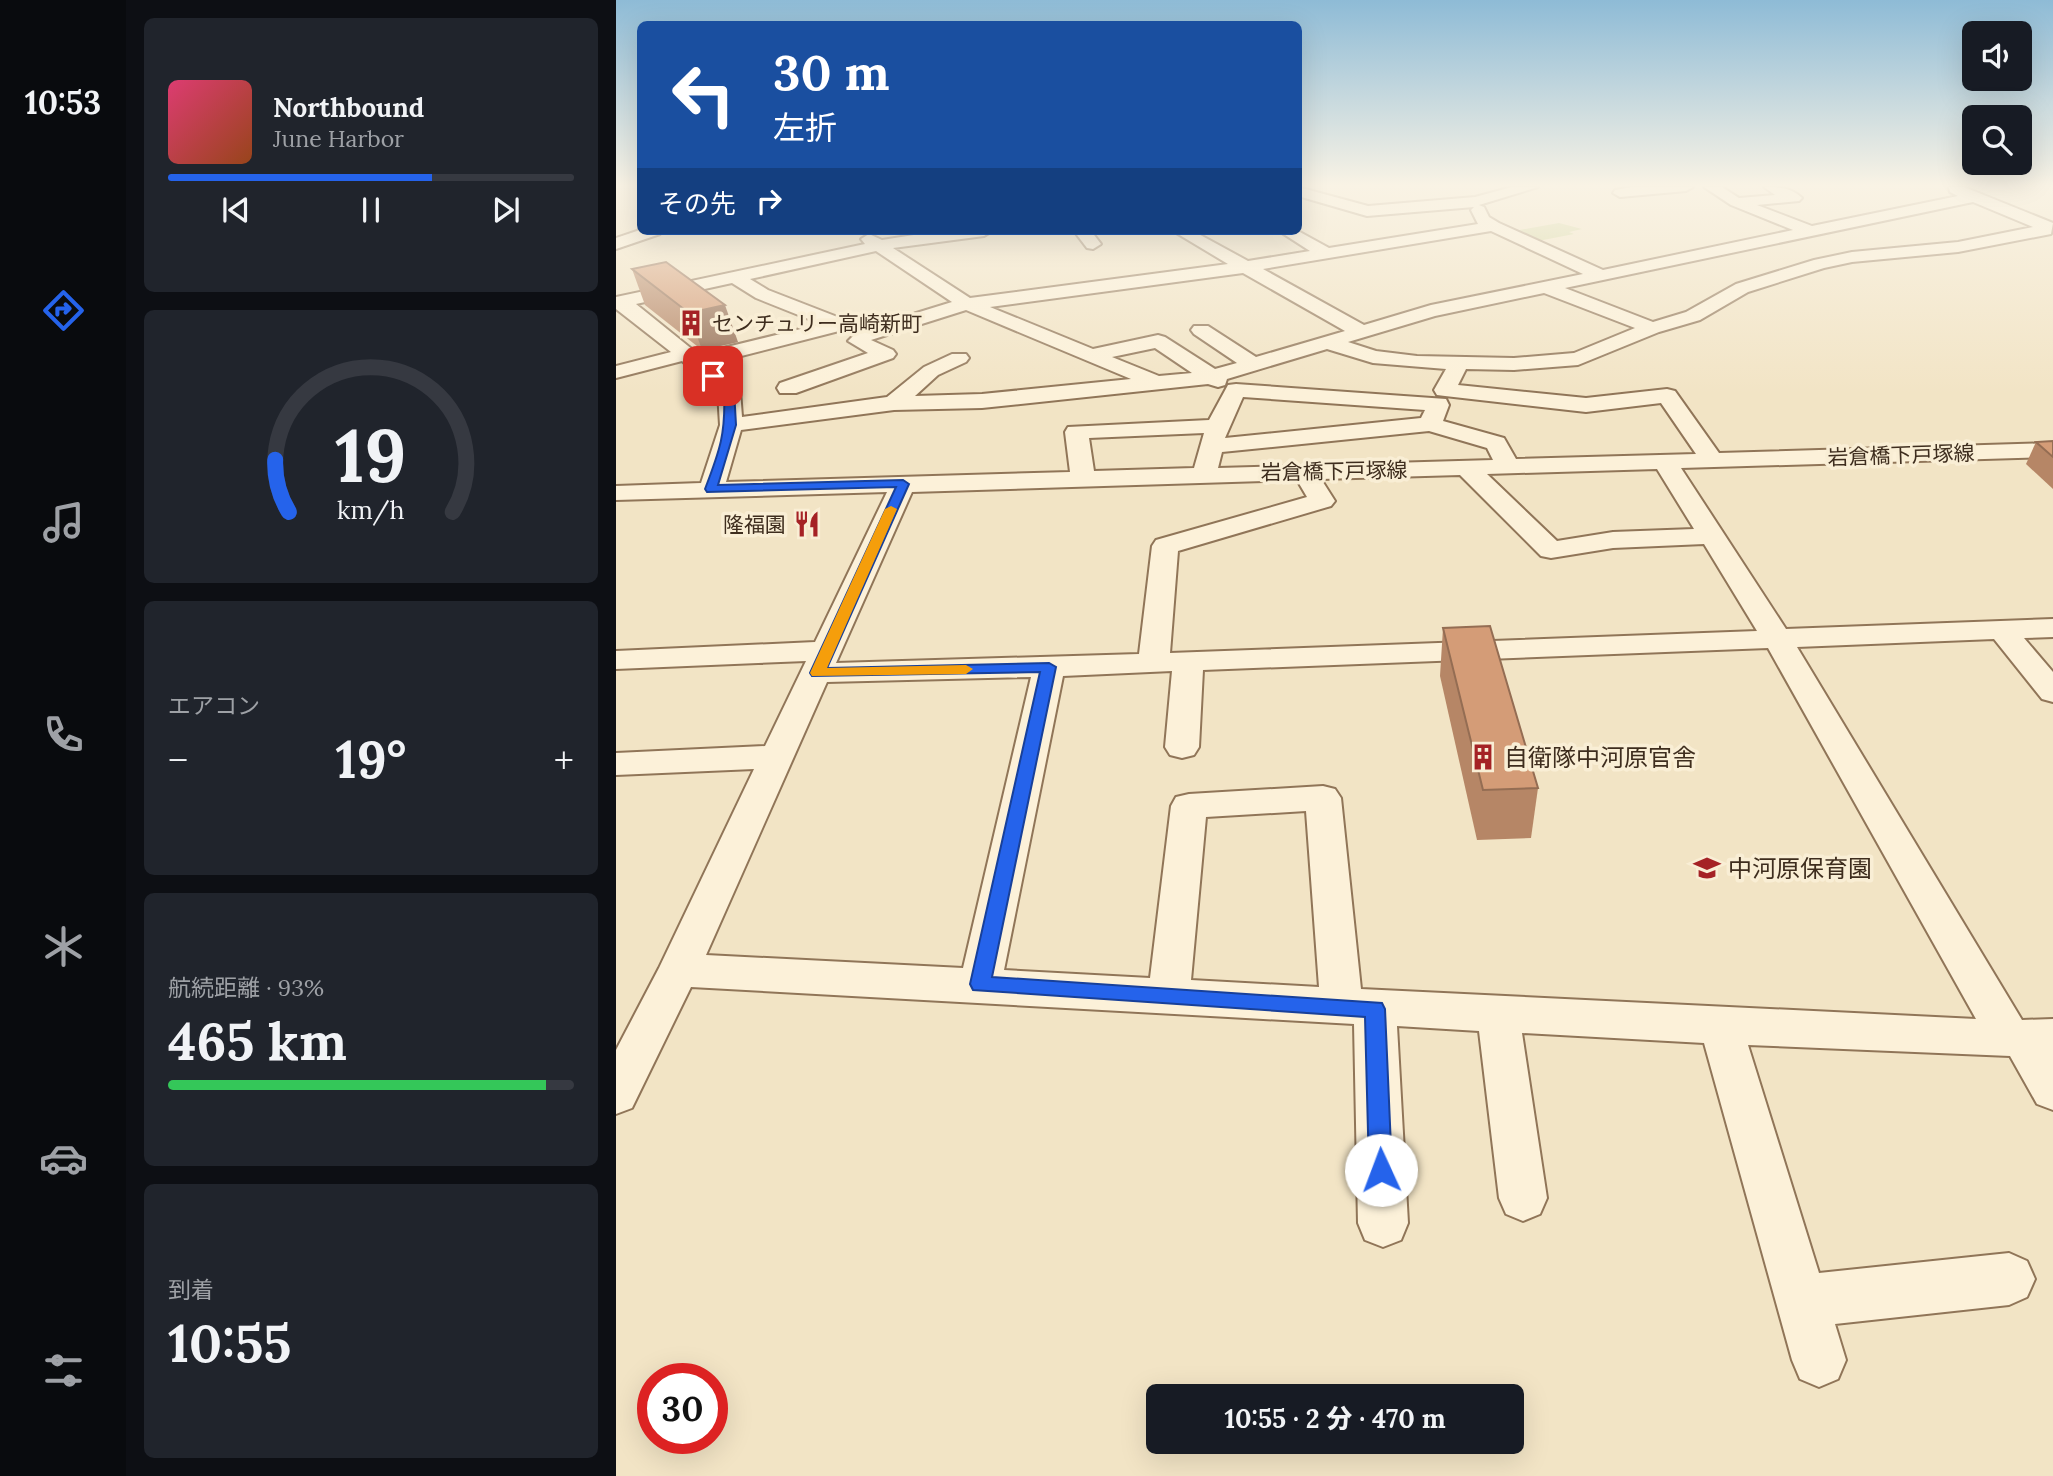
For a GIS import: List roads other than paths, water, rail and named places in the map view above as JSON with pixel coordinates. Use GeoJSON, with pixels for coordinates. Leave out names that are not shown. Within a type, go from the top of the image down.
{"type":"FeatureCollection","features":[{"type":"Feature","properties":{"kind":"street"},"geometry":{"type":"LineString","coordinates":[[619,302],[832,256]]}},
{"type":"Feature","properties":{"kind":"street"},"geometry":{"type":"LineString","coordinates":[[893,256],[967,304],[1153,381]]}},
{"type":"Feature","properties":{"kind":"street"},"geometry":{"type":"LineString","coordinates":[[1226,256],[1362,332]]}},
{"type":"Feature","properties":{"kind":"street"},"geometry":{"type":"LineString","coordinates":[[824,412],[788,388],[886,354],[858,341],[865,335],[967,304],[1315,256]]}},
{"type":"Feature","properties":{"kind":"street"},"geometry":{"type":"LineString","coordinates":[[1559,256],[1602,275]]}},
{"type":"Feature","properties":{"kind":"street"},"geometry":{"type":"LineString","coordinates":[[731,425],[894,402],[982,401],[1153,381],[1212,377],[1432,311],[1692,256]]}},
{"type":"Feature","properties":{"kind":"street"},"geometry":{"type":"LineString","coordinates":[[1327,342],[1373,357],[1458,365],[1578,359],[1652,328],[1693,316],[1742,288],[1820,264],[1864,256]]}},
{"type":"Feature","properties":{"kind":"street"},"geometry":{"type":"LineString","coordinates":[[734,277],[762,294],[865,335]]}},
{"type":"Feature","properties":{"kind":"street"},"geometry":{"type":"LineString","coordinates":[[1545,287],[1652,328]]}},
{"type":"Feature","properties":{"kind":"street"},"geometry":{"type":"LineString","coordinates":[[619,302],[729,390],[731,425],[711,489]]}},
{"type":"Feature","properties":{"kind":"street"},"geometry":{"type":"LineString","coordinates":[[616,372],[841,325]]}},
{"type":"Feature","properties":{"kind":"street"},"geometry":{"type":"LineString","coordinates":[[1201,330],[1253,364]]}},
{"type":"Feature","properties":{"kind":"street"},"geometry":{"type":"LineString","coordinates":[[1092,355],[1158,341],[1236,390],[1438,406],[1587,405],[1667,396],[1713,461]]}},
{"type":"Feature","properties":{"kind":"street"},"geometry":{"type":"LineString","coordinates":[[894,402],[931,372],[959,358]]}},
{"type":"Feature","properties":{"kind":"street"},"geometry":{"type":"LineString","coordinates":[[1438,406],[1458,365]]}},
{"type":"Feature","properties":{"kind":"street"},"geometry":{"type":"LineString","coordinates":[[1204,475],[1215,436],[1236,390]]}},
{"type":"Feature","properties":{"kind":"street"},"geometry":{"type":"LineString","coordinates":[[1083,478],[1076,432],[1215,436],[1438,406],[1496,443],[1509,467]]}},
{"type":"Feature","properties":{"kind":"street","name":"岩倉橋下戸塚線"},"geometry":{"type":"LineString","coordinates":[[616,493],[2053,450]]}},
{"type":"Feature","properties":{"kind":"street"},"geometry":{"type":"LineString","coordinates":[[1665,462],[2028,1038],[2053,1090]]}},
{"type":"Feature","properties":{"kind":"street"},"geometry":{"type":"LineString","coordinates":[[1467,468],[1551,550],[1613,540],[1712,536]]}},
{"type":"Feature","properties":{"kind":"street"},"geometry":{"type":"LineString","coordinates":[[1154,662],[1165,546],[1322,501],[1305,472]]}},
{"type":"Feature","properties":{"kind":"street"},"geometry":{"type":"LineString","coordinates":[[616,1094],[679,970],[903,484]]}},
{"type":"Feature","properties":{"kind":"street"},"geometry":{"type":"LineString","coordinates":[[616,660],[1049,667],[2053,628]]}},
{"type":"Feature","properties":{"kind":"street"},"geometry":{"type":"LineString","coordinates":[[2002,630],[2053,692]]}},
{"type":"Feature","properties":{"kind":"street"},"geometry":{"type":"LineString","coordinates":[[1182,747],[1188,660]]}},
{"type":"Feature","properties":{"kind":"street"},"geometry":{"type":"LineString","coordinates":[[980,984],[1049,667]]}},
{"type":"Feature","properties":{"kind":"street"},"geometry":{"type":"LineString","coordinates":[[616,764],[777,757]]}},
{"type":"Feature","properties":{"kind":"street"},"geometry":{"type":"LineString","coordinates":[[1169,995],[1189,806],[1323,798],[1358,1008],[1383,1223]]}},
{"type":"Feature","properties":{"kind":"street"},"geometry":{"type":"LineString","coordinates":[[679,970],[980,984],[1721,1028],[2028,1038]]}},
{"type":"Feature","properties":{"kind":"street"},"geometry":{"type":"LineString","coordinates":[[1498,1015],[1523,1198]]}},
{"type":"Feature","properties":{"kind":"street"},"geometry":{"type":"LineString","coordinates":[[1721,1028],[1819,1360]]}},
{"type":"Feature","properties":{"kind":"street"},"geometry":{"type":"LineString","coordinates":[[1802,1301],[2009,1279]]}},
{"type":"Feature","properties":{"kind":"place","name":"センチュリー高崎新町"},"geometry":{"type":"Point","coordinates":[691,323]}},
{"type":"Feature","properties":{"kind":"place","name":"隆福園"},"geometry":{"type":"Point","coordinates":[807,524]}},
{"type":"Feature","properties":{"kind":"place","name":"自衛隊中河原官舎"},"geometry":{"type":"Point","coordinates":[1483,757]}},
{"type":"Feature","properties":{"kind":"place","name":"中河原保育園"},"geometry":{"type":"Point","coordinates":[1707,868]}}]}
